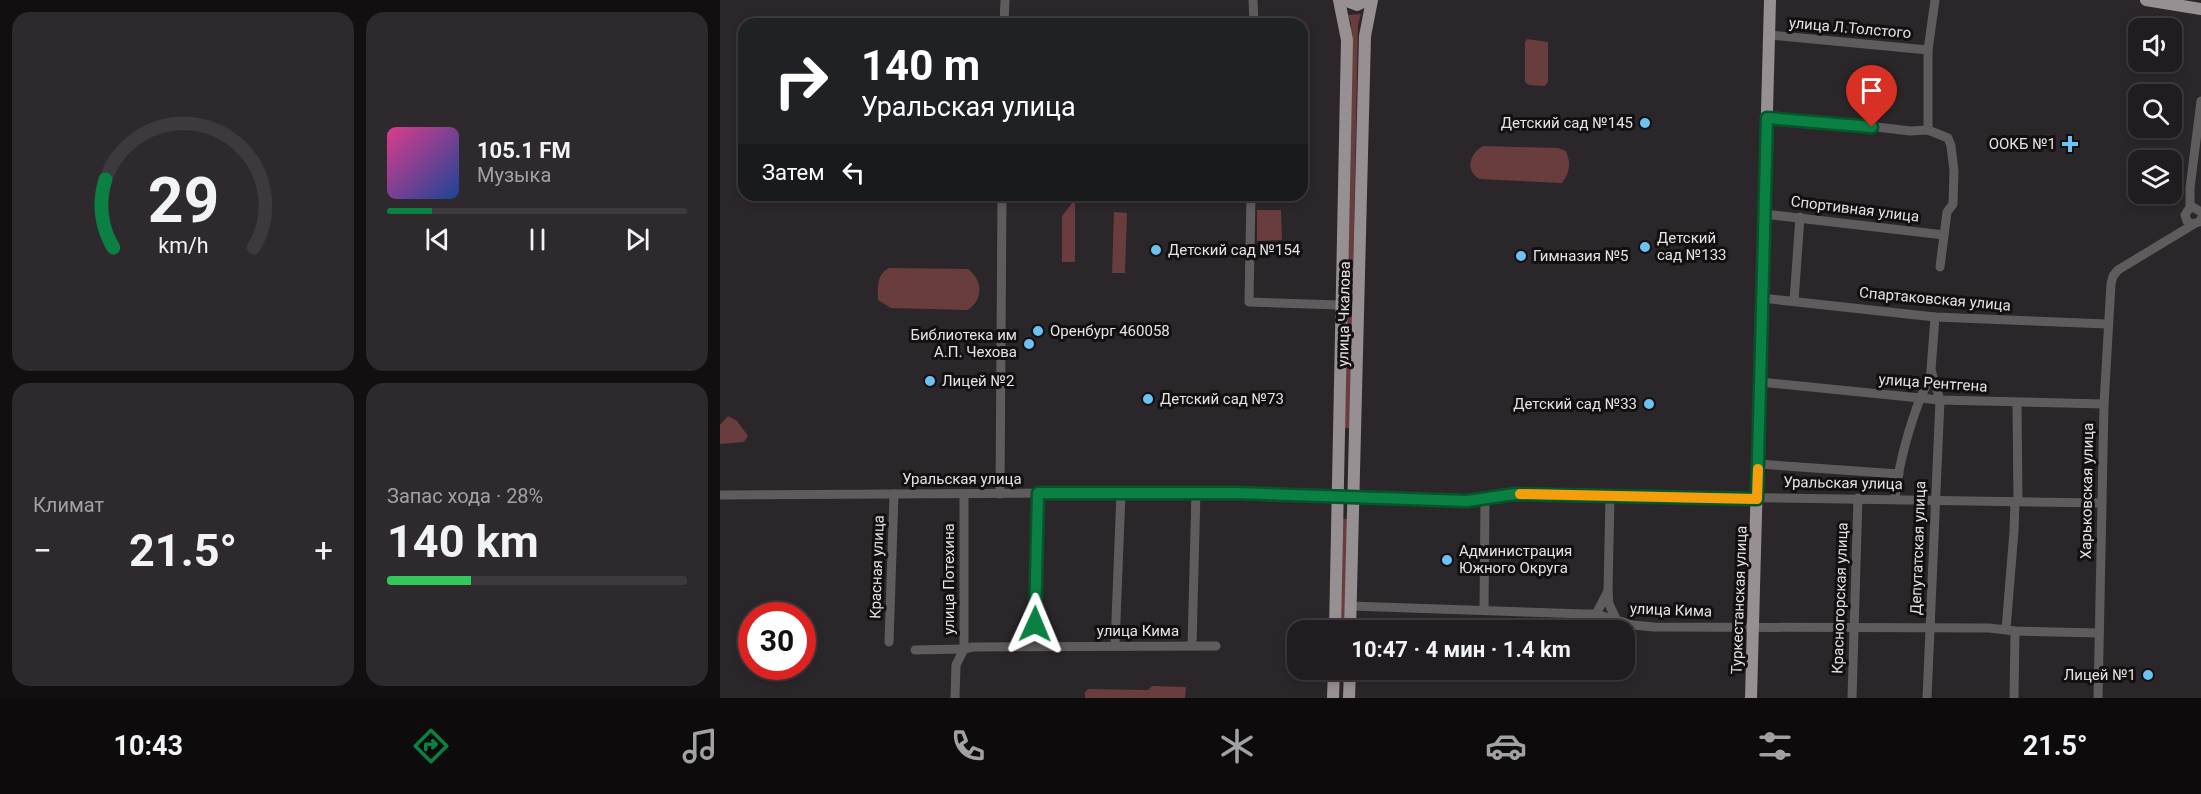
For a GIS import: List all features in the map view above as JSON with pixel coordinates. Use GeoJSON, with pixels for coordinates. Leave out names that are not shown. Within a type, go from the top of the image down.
{"type":"FeatureCollection","features":[{"type":"Feature","properties":{"kind":"main road","name":"улица Чкалова"},"geometry":{"type":"LineString","coordinates":[[1335,620],[1347,40],[1340,0]]}},
{"type":"Feature","properties":{"kind":"main road"},"geometry":{"type":"LineString","coordinates":[[1344,0],[1357,5],[1367,0]]}},
{"type":"Feature","properties":{"kind":"main road","name":"улица Чкалова"},"geometry":{"type":"LineString","coordinates":[[1350,620],[1365,36],[1372,0]]}},
{"type":"Feature","properties":{"kind":"main road","name":"Туркестанская улица"},"geometry":{"type":"LineString","coordinates":[[1751,698],[1770,0]]}},
{"type":"Feature","properties":{"kind":"main road"},"geometry":{"type":"LineString","coordinates":[[2146,0],[2201,9]]}},
{"type":"Feature","properties":{"kind":"main road"},"geometry":{"type":"LineString","coordinates":[[1339,433],[1356,433]]}},
{"type":"Feature","properties":{"kind":"main road","name":"Уральская улица"},"geometry":{"type":"LineString","coordinates":[[1337,496],[1354,497]]}},
{"type":"Feature","properties":{"kind":"main road"},"geometry":{"type":"LineString","coordinates":[[1333,698],[1334,680]]}},
{"type":"Feature","properties":{"kind":"main road"},"geometry":{"type":"LineString","coordinates":[[1349,698],[1350,680]]}},
{"type":"Feature","properties":{"kind":"street"},"geometry":{"type":"LineString","coordinates":[[1005,0],[1005,18]]}},
{"type":"Feature","properties":{"kind":"street"},"geometry":{"type":"LineString","coordinates":[[1253,0],[1254,18]]}},
{"type":"Feature","properties":{"kind":"street"},"geometry":{"type":"LineString","coordinates":[[1928,130],[1928,50],[1935,0]]}},
{"type":"Feature","properties":{"kind":"street","name":"улица Л.Толстого"},"geometry":{"type":"LineString","coordinates":[[1769,35],[1928,50]]}},
{"type":"Feature","properties":{"kind":"street"},"geometry":{"type":"LineString","coordinates":[[2197,221],[2187,221],[2201,101]]}},
{"type":"Feature","properties":{"kind":"street"},"geometry":{"type":"LineString","coordinates":[[1767,118],[1835,122],[1910,131],[1928,130],[1948,138],[1952,146],[1954,171],[1953,204],[1947,213],[1941,267]]}},
{"type":"Feature","properties":{"kind":"street"},"geometry":{"type":"LineString","coordinates":[[1000,494],[1002,201]]}},
{"type":"Feature","properties":{"kind":"street"},"geometry":{"type":"LineString","coordinates":[[1251,201],[1249,302],[1340,305]]}},
{"type":"Feature","properties":{"kind":"street"},"geometry":{"type":"LineString","coordinates":[[2172,237],[2188,212],[2196,208],[2201,212]]}},
{"type":"Feature","properties":{"kind":"street","name":"Спортивная улица"},"geometry":{"type":"LineString","coordinates":[[1764,214],[1944,235]]}},
{"type":"Feature","properties":{"kind":"street"},"geometry":{"type":"LineString","coordinates":[[1794,301],[1800,218]]}},
{"type":"Feature","properties":{"kind":"street"},"geometry":{"type":"LineString","coordinates":[[2172,237],[2197,221]]}},
{"type":"Feature","properties":{"kind":"street","name":"Харьковская улица"},"geometry":{"type":"LineString","coordinates":[[2098,698],[2104,404],[2111,284],[2118,270],[2172,237]]}},
{"type":"Feature","properties":{"kind":"street","name":"Спартаковская улица"},"geometry":{"type":"LineString","coordinates":[[1761,298],[1935,317],[2107,324]]}},
{"type":"Feature","properties":{"kind":"street"},"geometry":{"type":"LineString","coordinates":[[1895,499],[1899,474],[1920,398],[1927,387],[1932,370],[1935,317]]}},
{"type":"Feature","properties":{"kind":"street"},"geometry":{"type":"LineString","coordinates":[[1932,370],[1940,400]]}},
{"type":"Feature","properties":{"kind":"street","name":"улица Рентгена"},"geometry":{"type":"LineString","coordinates":[[1760,382],[1940,400],[2104,404]]}},
{"type":"Feature","properties":{"kind":"street","name":"Депутатская улица"},"geometry":{"type":"LineString","coordinates":[[1927,698],[1940,400]]}},
{"type":"Feature","properties":{"kind":"street"},"geometry":{"type":"LineString","coordinates":[[2014,698],[2010,630],[2016,501],[2017,403]]}},
{"type":"Feature","properties":{"kind":"street"},"geometry":{"type":"LineString","coordinates":[[1758,464],[1899,474]]}},
{"type":"Feature","properties":{"kind":"street"},"geometry":{"type":"LineString","coordinates":[[1192,646],[1196,492]]}},
{"type":"Feature","properties":{"kind":"street","name":"Уральская улица"},"geometry":{"type":"LineString","coordinates":[[720,495],[1196,492],[1337,496]]}},
{"type":"Feature","properties":{"kind":"street"},"geometry":{"type":"LineString","coordinates":[[1034,646],[1038,493]]}},
{"type":"Feature","properties":{"kind":"street"},"geometry":{"type":"LineString","coordinates":[[1115,645],[1121,493]]}},
{"type":"Feature","properties":{"kind":"street","name":"Красная улица"},"geometry":{"type":"LineString","coordinates":[[890,642],[894,494]]}},
{"type":"Feature","properties":{"kind":"street","name":"улица Потехина"},"geometry":{"type":"LineString","coordinates":[[955,698],[956,665],[964,649],[964,494]]}},
{"type":"Feature","properties":{"kind":"street","name":"Уральская улица"},"geometry":{"type":"LineString","coordinates":[[1354,497],[1467,501],[1515,494],[2102,503]]}},
{"type":"Feature","properties":{"kind":"street"},"geometry":{"type":"LineString","coordinates":[[1610,496],[1608,591],[1609,604],[1617,620]]}},
{"type":"Feature","properties":{"kind":"street","name":"Красногорская улица"},"geometry":{"type":"LineString","coordinates":[[1852,698],[1858,498]]}},
{"type":"Feature","properties":{"kind":"street"},"geometry":{"type":"LineString","coordinates":[[1484,610],[1485,500]]}},
{"type":"Feature","properties":{"kind":"street"},"geometry":{"type":"LineString","coordinates":[[1596,615],[1608,591]]}},
{"type":"Feature","properties":{"kind":"street","name":"улица Кима"},"geometry":{"type":"LineString","coordinates":[[1351,606],[1596,615],[1614,620]]}},
{"type":"Feature","properties":{"kind":"street","name":"улица Кима"},"geometry":{"type":"LineString","coordinates":[[1635,624],[1930,628],[2099,633]]}},
{"type":"Feature","properties":{"kind":"street","name":"улица Кима"},"geometry":{"type":"LineString","coordinates":[[915,650],[1034,646],[1216,646]]}},
{"type":"Feature","properties":{"kind":"shaded area"},"geometry":{"type":"Polygon","coordinates":[[[1361,14],[1358,25],[1350,428],[1343,428],[1351,42],[1351,23],[1348,15],[1361,14]]]}},
{"type":"Feature","properties":{"kind":"shaded area"},"geometry":{"type":"Polygon","coordinates":[[[1527,39],[1548,42],[1548,82],[1545,86],[1529,85],[1525,82],[1525,42],[1527,39]]]}},
{"type":"Feature","properties":{"kind":"shaded area"},"geometry":{"type":"Polygon","coordinates":[[[1483,146],[1558,148],[1566,151],[1569,160],[1567,175],[1562,183],[1480,179],[1475,176],[1470,167],[1472,157],[1483,146]]]}},
{"type":"Feature","properties":{"kind":"shaded area"},"geometry":{"type":"Polygon","coordinates":[[[1075,201],[1075,262],[1062,262],[1062,216],[1075,201]]]}},
{"type":"Feature","properties":{"kind":"shaded area"},"geometry":{"type":"Polygon","coordinates":[[[1257,210],[1281,210],[1282,240],[1257,241],[1257,210]]]}},
{"type":"Feature","properties":{"kind":"shaded area"},"geometry":{"type":"Polygon","coordinates":[[[1114,212],[1127,213],[1125,273],[1112,273],[1114,212]]]}},
{"type":"Feature","properties":{"kind":"shaded area"},"geometry":{"type":"Polygon","coordinates":[[[889,268],[968,269],[977,279],[979,296],[973,306],[967,310],[891,308],[878,300],[880,278],[889,268]]]}},
{"type":"Feature","properties":{"kind":"shaded area"},"geometry":{"type":"Polygon","coordinates":[[[728,416],[737,421],[748,436],[744,442],[720,444],[720,425],[728,416]]]}},
{"type":"Feature","properties":{"kind":"shaded area"},"geometry":{"type":"Polygon","coordinates":[[[1342,519],[1348,519],[1345,620],[1339,620],[1342,519]]]}},
{"type":"Feature","properties":{"kind":"shaded area"},"geometry":{"type":"Polygon","coordinates":[[[1152,686],[1186,687],[1185,698],[1085,698],[1085,692],[1088,689],[1148,690],[1152,686]]]}},
{"type":"Feature","properties":{"kind":"slow traffic"},"geometry":{"type":"LineString","coordinates":[[1520,494],[1757,499],[1758,469]]}},
{"type":"Feature","properties":{"kind":"place","name":"Детский сад №145"},"geometry":{"type":"Point","coordinates":[1645,123]}},
{"type":"Feature","properties":{"kind":"place","name":"ООКБ №1"},"geometry":{"type":"Point","coordinates":[2070,144]}},
{"type":"Feature","properties":{"kind":"place","name":"Детский сад №133"},"geometry":{"type":"Point","coordinates":[1645,247]}},
{"type":"Feature","properties":{"kind":"place","name":"Детский сад №154"},"geometry":{"type":"Point","coordinates":[1156,250]}},
{"type":"Feature","properties":{"kind":"place","name":"Гимназия №5"},"geometry":{"type":"Point","coordinates":[1521,256]}},
{"type":"Feature","properties":{"kind":"place","name":"Оренбург 460058"},"geometry":{"type":"Point","coordinates":[1038,331]}},
{"type":"Feature","properties":{"kind":"place","name":"Библиотека им А.П. Чехова"},"geometry":{"type":"Point","coordinates":[1029,344]}},
{"type":"Feature","properties":{"kind":"place","name":"Лицей №2"},"geometry":{"type":"Point","coordinates":[930,381]}},
{"type":"Feature","properties":{"kind":"place","name":"Детский сад №73"},"geometry":{"type":"Point","coordinates":[1148,399]}},
{"type":"Feature","properties":{"kind":"place","name":"Детский сад №33"},"geometry":{"type":"Point","coordinates":[1649,404]}},
{"type":"Feature","properties":{"kind":"place","name":"Администрация Южного Округа"},"geometry":{"type":"Point","coordinates":[1447,560]}},
{"type":"Feature","properties":{"kind":"place","name":"Лицей №1"},"geometry":{"type":"Point","coordinates":[2148,675]}},
{"type":"Feature","properties":{"kind":"route"},"geometry":{"type":"LineString","coordinates":[[1035,624],[1038,493],[1236,493],[1467,501],[1515,494],[1757,499],[1767,118],[1835,122],[1872,127]]}}]}
